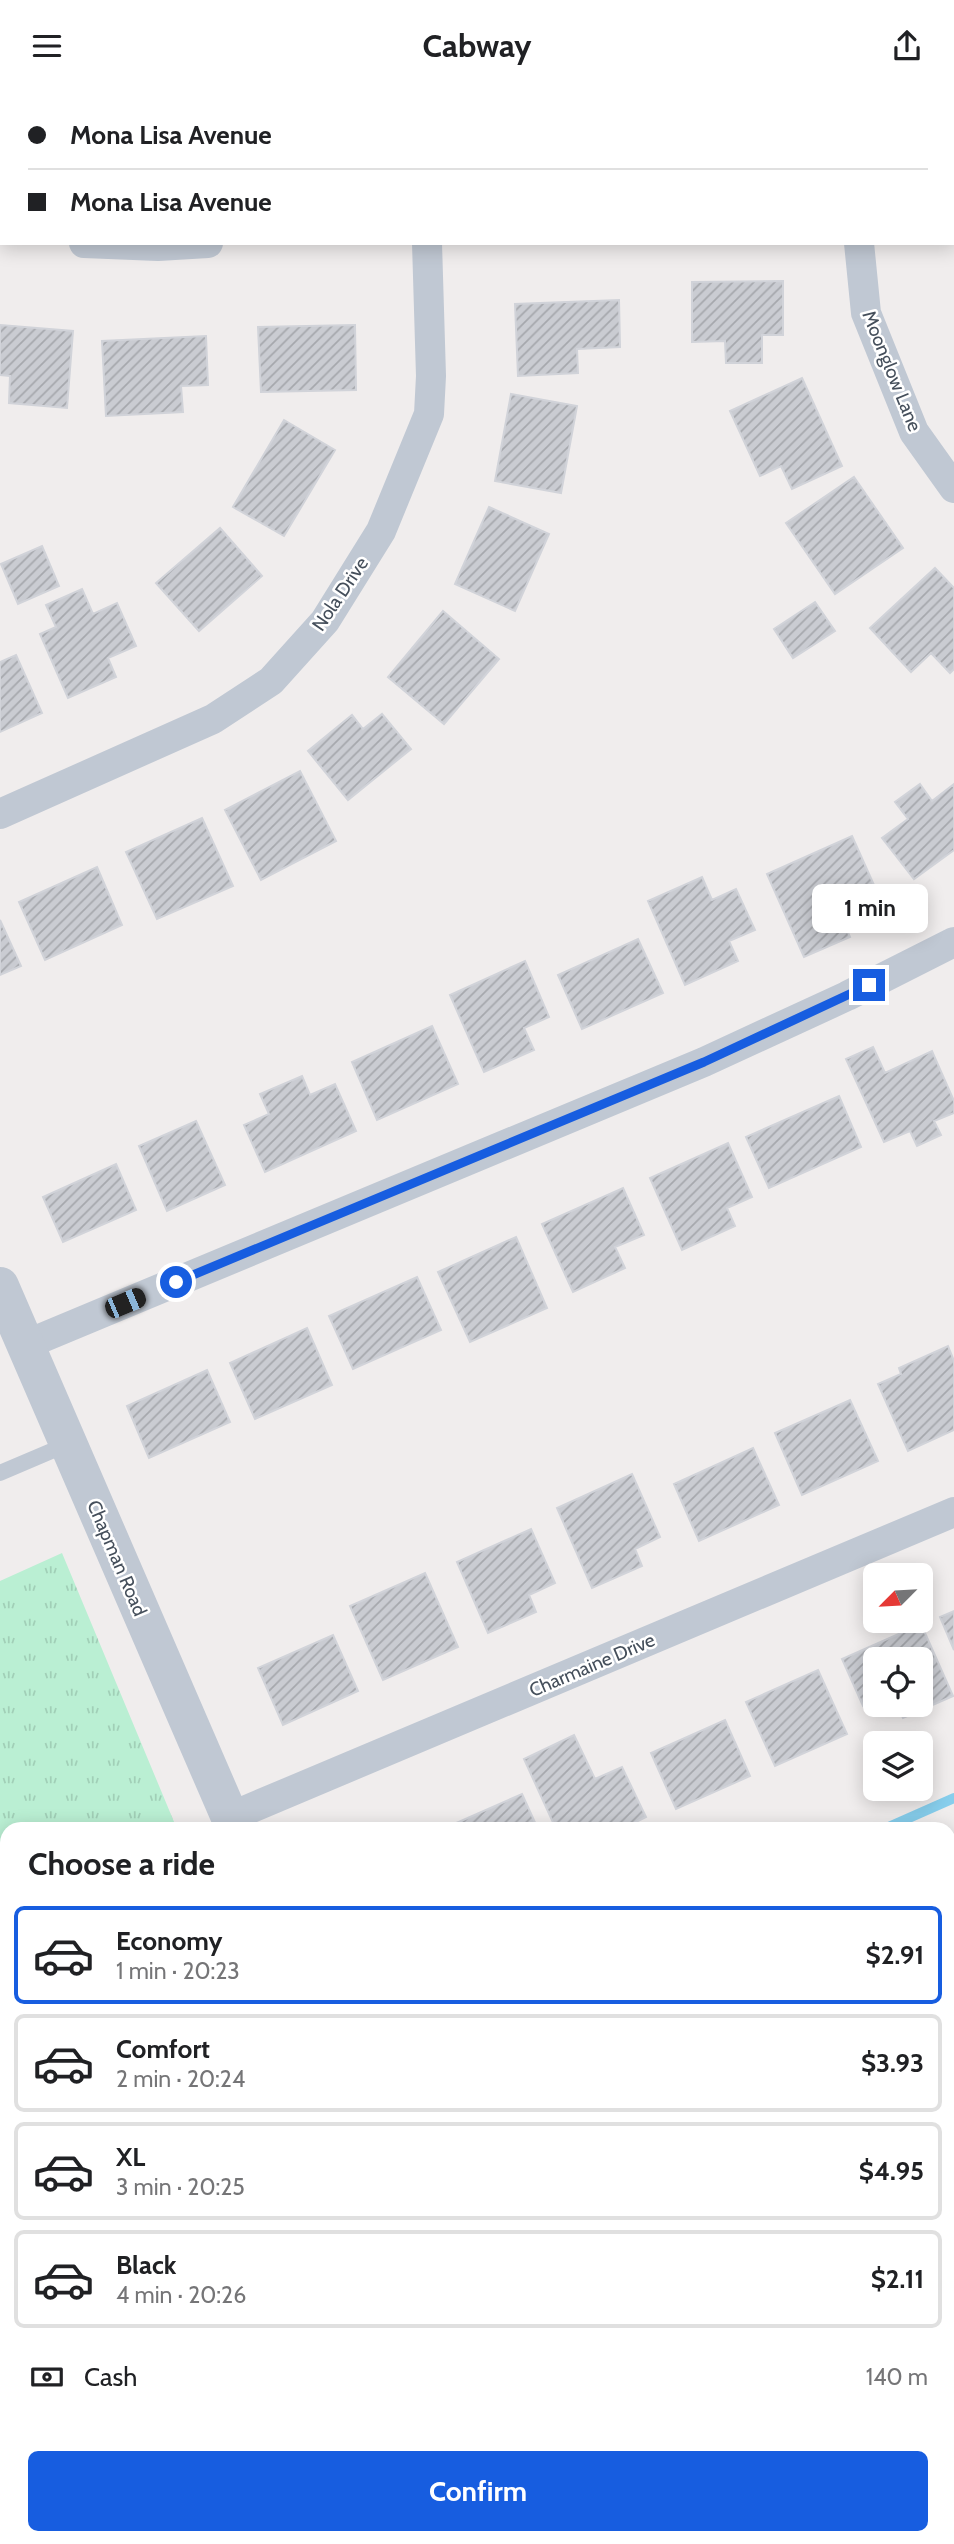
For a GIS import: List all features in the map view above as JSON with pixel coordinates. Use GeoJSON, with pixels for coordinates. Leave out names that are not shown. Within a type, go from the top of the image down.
{"type":"FeatureCollection","features":[{"type":"Feature","properties":{"kind":"street"},"geometry":{"type":"LineString","coordinates":[[133,245],[175,245]]}},
{"type":"Feature","properties":{"kind":"street","name":"Nola Drive"},"geometry":{"type":"LineString","coordinates":[[0,814],[213,719],[271,681],[325,621],[380,531],[429,414],[431,376],[427,245]]}},
{"type":"Feature","properties":{"kind":"street","name":"Moonglow Lane"},"geometry":{"type":"LineString","coordinates":[[859,245],[866,313],[914,432],[954,488]]}},
{"type":"Feature","properties":{"kind":"street"},"geometry":{"type":"LineString","coordinates":[[25,1345],[704,1062],[847,996],[954,942]]}},
{"type":"Feature","properties":{"kind":"street","name":"Chapman Road"},"geometry":{"type":"LineString","coordinates":[[0,1286],[233,1822]]}},
{"type":"Feature","properties":{"kind":"street","name":"Charmaine Drive"},"geometry":{"type":"LineString","coordinates":[[235,1822],[954,1512]]}},
{"type":"Feature","properties":{"kind":"lane"},"geometry":{"type":"LineString","coordinates":[[0,1473],[68,1444]]}},
{"type":"Feature","properties":{"kind":"green space"},"geometry":{"type":"Polygon","coordinates":[[[62,1553],[174,1822],[0,1822],[0,1581],[62,1553]]]}},
{"type":"Feature","properties":{"kind":"building"},"geometry":{"type":"Polygon","coordinates":[[[783,281],[783,335],[762,335],[762,363],[726,363],[725,341],[692,342],[692,282],[783,281]]]}},
{"type":"Feature","properties":{"kind":"building"},"geometry":{"type":"Polygon","coordinates":[[[619,300],[620,347],[577,349],[578,373],[518,376],[515,304],[619,300]]]}},
{"type":"Feature","properties":{"kind":"building"},"geometry":{"type":"Polygon","coordinates":[[[0,325],[73,331],[67,408],[9,403],[10,376],[0,375],[0,325]]]}},
{"type":"Feature","properties":{"kind":"building"},"geometry":{"type":"Polygon","coordinates":[[[355,325],[356,390],[261,392],[258,327],[355,325]]]}},
{"type":"Feature","properties":{"kind":"building"},"geometry":{"type":"Polygon","coordinates":[[[206,336],[208,385],[181,386],[183,412],[106,416],[102,341],[206,336]]]}},
{"type":"Feature","properties":{"kind":"building"},"geometry":{"type":"Polygon","coordinates":[[[802,378],[842,466],[792,489],[781,466],[760,476],[730,411],[802,378]]]}},
{"type":"Feature","properties":{"kind":"building"},"geometry":{"type":"Polygon","coordinates":[[[511,394],[577,406],[561,493],[495,481],[511,394]]]}},
{"type":"Feature","properties":{"kind":"building"},"geometry":{"type":"Polygon","coordinates":[[[284,420],[335,450],[284,536],[233,507],[284,420]]]}},
{"type":"Feature","properties":{"kind":"building"},"geometry":{"type":"Polygon","coordinates":[[[854,477],[903,548],[835,594],[786,523],[854,477]]]}},
{"type":"Feature","properties":{"kind":"building"},"geometry":{"type":"Polygon","coordinates":[[[489,507],[549,534],[515,611],[455,584],[489,507]]]}},
{"type":"Feature","properties":{"kind":"building"},"geometry":{"type":"Polygon","coordinates":[[[220,528],[262,576],[199,631],[156,583],[220,528]]]}},
{"type":"Feature","properties":{"kind":"building"},"geometry":{"type":"Polygon","coordinates":[[[42,546],[59,586],[18,604],[1,564],[42,546]]]}},
{"type":"Feature","properties":{"kind":"building"},"geometry":{"type":"Polygon","coordinates":[[[935,568],[954,588],[954,669],[950,673],[931,653],[911,672],[870,628],[935,568]]]}},
{"type":"Feature","properties":{"kind":"building"},"geometry":{"type":"Polygon","coordinates":[[[82,589],[93,614],[117,603],[136,646],[108,658],[116,677],[68,698],[40,634],[56,627],[46,605],[82,589]]]}},
{"type":"Feature","properties":{"kind":"building"},"geometry":{"type":"Polygon","coordinates":[[[815,602],[835,631],[793,658],[774,629],[815,602]]]}},
{"type":"Feature","properties":{"kind":"building"},"geometry":{"type":"Polygon","coordinates":[[[443,611],[499,659],[444,724],[388,677],[443,611]]]}},
{"type":"Feature","properties":{"kind":"building"},"geometry":{"type":"Polygon","coordinates":[[[16,655],[42,713],[0,732],[0,662],[16,655]]]}},
{"type":"Feature","properties":{"kind":"building"},"geometry":{"type":"Polygon","coordinates":[[[382,714],[411,749],[348,800],[308,751],[352,715],[363,729],[382,714]]]}},
{"type":"Feature","properties":{"kind":"building"},"geometry":{"type":"Polygon","coordinates":[[[300,771],[336,841],[261,880],[225,810],[300,771]]]}},
{"type":"Feature","properties":{"kind":"building"},"geometry":{"type":"Polygon","coordinates":[[[920,784],[932,801],[954,784],[954,850],[914,879],[882,838],[908,819],[895,802],[920,784]]]}},
{"type":"Feature","properties":{"kind":"building"},"geometry":{"type":"Polygon","coordinates":[[[202,818],[233,886],[157,919],[126,852],[202,818]]]}},
{"type":"Feature","properties":{"kind":"building"},"geometry":{"type":"Polygon","coordinates":[[[852,836],[878,894],[839,912],[850,937],[804,957],[767,874],[852,836]]]}},
{"type":"Feature","properties":{"kind":"building"},"geometry":{"type":"Polygon","coordinates":[[[97,867],[122,925],[45,960],[19,902],[97,867]]]}},
{"type":"Feature","properties":{"kind":"building"},"geometry":{"type":"Polygon","coordinates":[[[702,877],[712,900],[736,889],[755,930],[729,941],[738,961],[685,985],[648,901],[702,877]]]}},
{"type":"Feature","properties":{"kind":"building"},"geometry":{"type":"Polygon","coordinates":[[[0,920],[21,966],[0,975],[0,920]]]}},
{"type":"Feature","properties":{"kind":"building"},"geometry":{"type":"Polygon","coordinates":[[[638,939],[663,993],[582,1029],[558,975],[638,939]]]}},
{"type":"Feature","properties":{"kind":"building"},"geometry":{"type":"Polygon","coordinates":[[[525,961],[549,1017],[524,1028],[534,1050],[484,1072],[450,995],[525,961]]]}},
{"type":"Feature","properties":{"kind":"building"},"geometry":{"type":"Polygon","coordinates":[[[432,1026],[458,1084],[377,1120],[352,1062],[432,1026]]]}},
{"type":"Feature","properties":{"kind":"building"},"geometry":{"type":"Polygon","coordinates":[[[873,1047],[885,1073],[932,1051],[954,1101],[954,1113],[934,1121],[941,1135],[917,1146],[910,1131],[884,1142],[846,1059],[873,1047]]]}},
{"type":"Feature","properties":{"kind":"building"},"geometry":{"type":"Polygon","coordinates":[[[302,1076],[310,1095],[335,1084],[356,1131],[265,1172],[244,1125],[269,1114],[260,1094],[302,1076]]]}},
{"type":"Feature","properties":{"kind":"building"},"geometry":{"type":"Polygon","coordinates":[[[839,1096],[861,1147],[769,1188],[746,1137],[839,1096]]]}},
{"type":"Feature","properties":{"kind":"building"},"geometry":{"type":"Polygon","coordinates":[[[196,1121],[225,1185],[167,1211],[139,1146],[196,1121]]]}},
{"type":"Feature","properties":{"kind":"building"},"geometry":{"type":"Polygon","coordinates":[[[728,1143],[752,1197],[727,1208],[735,1226],[682,1250],[650,1178],[728,1143]]]}},
{"type":"Feature","properties":{"kind":"building"},"geometry":{"type":"Polygon","coordinates":[[[116,1164],[136,1210],[63,1242],[43,1197],[116,1164]]]}},
{"type":"Feature","properties":{"kind":"building"},"geometry":{"type":"Polygon","coordinates":[[[623,1188],[644,1235],[615,1247],[625,1268],[573,1292],[542,1224],[623,1188]]]}},
{"type":"Feature","properties":{"kind":"building"},"geometry":{"type":"Polygon","coordinates":[[[516,1237],[547,1308],[470,1342],[438,1272],[516,1237]]]}},
{"type":"Feature","properties":{"kind":"building"},"geometry":{"type":"Polygon","coordinates":[[[417,1277],[441,1330],[353,1369],[329,1316],[417,1277]]]}},
{"type":"Feature","properties":{"kind":"building"},"geometry":{"type":"Polygon","coordinates":[[[307,1328],[332,1385],[255,1419],[230,1363],[307,1328]]]}},
{"type":"Feature","properties":{"kind":"building"},"geometry":{"type":"Polygon","coordinates":[[[948,1346],[954,1361],[954,1430],[908,1451],[878,1384],[901,1374],[899,1368],[948,1346]]]}},
{"type":"Feature","properties":{"kind":"building"},"geometry":{"type":"Polygon","coordinates":[[[207,1370],[230,1422],[149,1458],[127,1406],[207,1370]]]}},
{"type":"Feature","properties":{"kind":"building"},"geometry":{"type":"Polygon","coordinates":[[[850,1400],[878,1461],[802,1495],[775,1433],[850,1400]]]}},
{"type":"Feature","properties":{"kind":"building"},"geometry":{"type":"Polygon","coordinates":[[[753,1448],[779,1505],[699,1541],[674,1484],[753,1448]]]}},
{"type":"Feature","properties":{"kind":"building"},"geometry":{"type":"Polygon","coordinates":[[[632,1474],[660,1537],[635,1549],[642,1566],[592,1588],[557,1508],[632,1474]]]}},
{"type":"Feature","properties":{"kind":"building"},"geometry":{"type":"Polygon","coordinates":[[[531,1529],[555,1583],[529,1595],[536,1612],[488,1633],[457,1562],[531,1529]]]}},
{"type":"Feature","properties":{"kind":"building"},"geometry":{"type":"Polygon","coordinates":[[[425,1573],[458,1647],[383,1680],[350,1606],[425,1573]]]}},
{"type":"Feature","properties":{"kind":"building"},"geometry":{"type":"Polygon","coordinates":[[[954,1611],[954,1650],[940,1617],[954,1611]]]}},
{"type":"Feature","properties":{"kind":"building"},"geometry":{"type":"Polygon","coordinates":[[[901,1633],[925,1633],[931,1647],[869,1647],[901,1633]]]}},
{"type":"Feature","properties":{"kind":"building"},"geometry":{"type":"Polygon","coordinates":[[[333,1635],[358,1691],[283,1725],[258,1668],[333,1635]]]}},
{"type":"Feature","properties":{"kind":"building"},"geometry":{"type":"Polygon","coordinates":[[[863,1650],[863,1706],[842,1659],[863,1650]]]}},
{"type":"Feature","properties":{"kind":"building"},"geometry":{"type":"Polygon","coordinates":[[[933,1651],[953,1696],[933,1705],[933,1651]]]}},
{"type":"Feature","properties":{"kind":"building"},"geometry":{"type":"Polygon","coordinates":[[[818,1670],[847,1734],[775,1766],[746,1702],[818,1670]]]}},
{"type":"Feature","properties":{"kind":"building"},"geometry":{"type":"Polygon","coordinates":[[[725,1720],[750,1776],[676,1809],[651,1753],[725,1720]]]}},
{"type":"Feature","properties":{"kind":"building"},"geometry":{"type":"Polygon","coordinates":[[[574,1735],[595,1779],[622,1767],[646,1817],[636,1822],[553,1822],[524,1759],[574,1735]]]}},
{"type":"Feature","properties":{"kind":"building"},"geometry":{"type":"Polygon","coordinates":[[[522,1794],[535,1822],[459,1822],[522,1794]]]}},
{"type":"Feature","properties":{"kind":"waterway"},"geometry":{"type":"LineString","coordinates":[[900,1822],[954,1798]]}},
{"type":"Feature","properties":{"kind":"route"},"geometry":{"type":"LineString","coordinates":[[176,1282],[704,1062],[869,985]]}}]}
